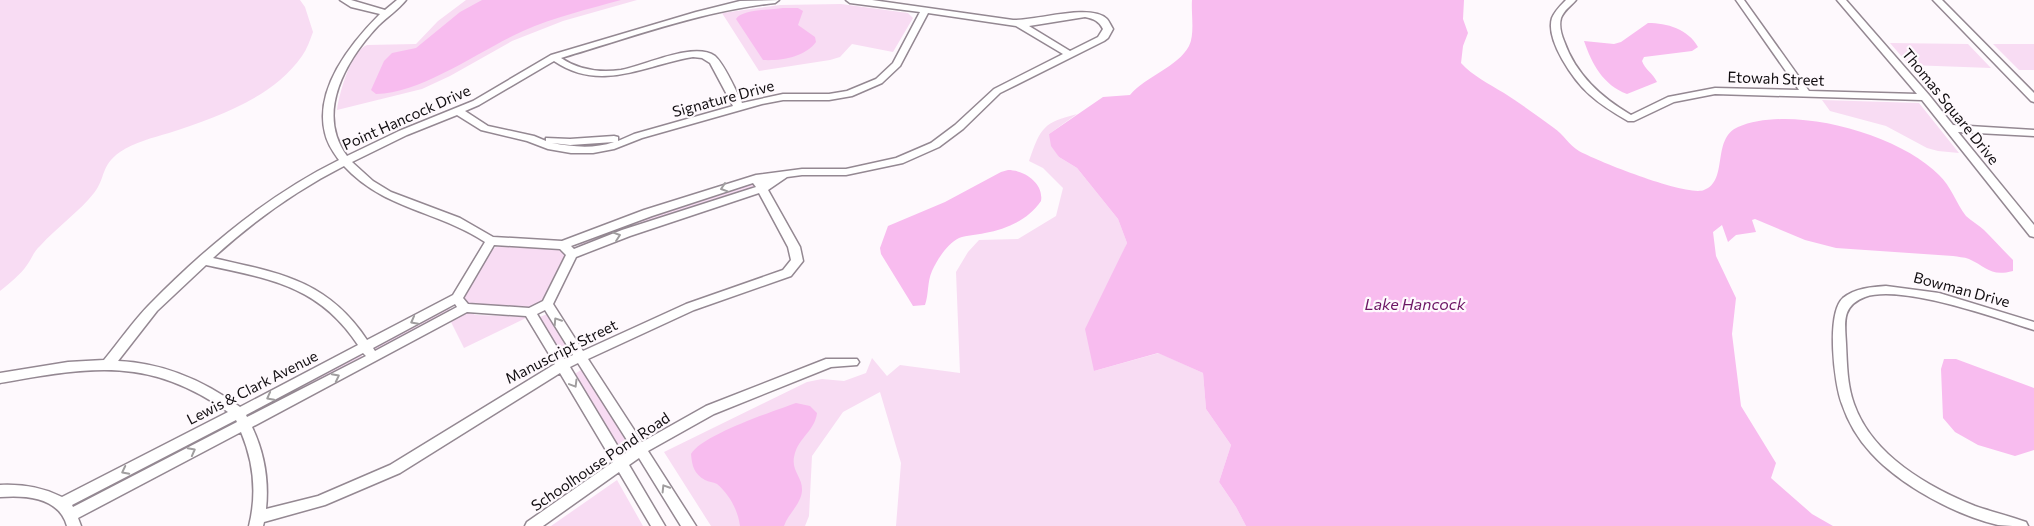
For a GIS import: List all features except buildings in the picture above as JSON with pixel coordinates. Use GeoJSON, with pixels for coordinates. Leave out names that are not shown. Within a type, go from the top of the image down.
{"type":"FeatureCollection","features":[{"type":"Feature","properties":{"kind":"street"},"geometry":{"type":"LineString","coordinates":[[344,0],[354,5],[386,13]]}},
{"type":"Feature","properties":{"kind":"street"},"geometry":{"type":"LineString","coordinates":[[402,0],[386,13],[360,43],[337,78],[331,95],[328,117],[329,133],[344,161],[373,187],[386,195],[406,204],[446,216],[473,228],[491,241],[563,245],[648,213],[758,183]]}},
{"type":"Feature","properties":{"kind":"street","name":"Point Hancock Drive"},"geometry":{"type":"LineString","coordinates":[[108,364],[153,308],[204,260],[262,212],[291,192],[344,161],[403,133],[458,111],[505,87],[554,57],[740,2],[775,0]]}},
{"type":"Feature","properties":{"kind":"street"},"geometry":{"type":"LineString","coordinates":[[491,241],[461,303],[530,312],[547,304],[572,254],[788,173],[846,172],[899,161],[935,145],[959,127],[997,91],[1105,36],[1108,29],[1106,23],[1093,15],[1082,14],[1038,22],[1018,23],[850,0]]}},
{"type":"Feature","properties":{"kind":"street","name":"Etowah Street"},"geometry":{"type":"LineString","coordinates":[[1572,0],[1565,5],[1556,20],[1558,38],[1571,65],[1586,87],[1631,119],[1671,99],[1715,91],[1926,98]]}},
{"type":"Feature","properties":{"kind":"street"},"geometry":{"type":"LineString","coordinates":[[1740,0],[1806,94]]}},
{"type":"Feature","properties":{"kind":"street","name":"Thomas Square Drive"},"geometry":{"type":"LineString","coordinates":[[1841,0],[1926,98],[2032,228]]}},
{"type":"Feature","properties":{"kind":"street"},"geometry":{"type":"LineString","coordinates":[[1937,0],[2034,99]]}},
{"type":"Feature","properties":{"kind":"street","name":"Signature Drive"},"geometry":{"type":"LineString","coordinates":[[458,111],[485,128],[530,138],[548,146],[571,150],[586,150],[614,146],[638,136],[739,107],[783,97],[828,97],[850,94],[879,81],[897,64],[925,11]]}},
{"type":"Feature","properties":{"kind":"street"},"geometry":{"type":"LineString","coordinates":[[1018,23],[1069,54]]}},
{"type":"Feature","properties":{"kind":"street"},"geometry":{"type":"LineString","coordinates":[[554,57],[567,67],[593,73],[619,73],[686,56],[703,54],[712,58],[739,107]]}},
{"type":"Feature","properties":{"kind":"street"},"geometry":{"type":"LineString","coordinates":[[1950,128],[2034,133]]}},
{"type":"Feature","properties":{"kind":"street","name":"Manuscript Street"},"geometry":{"type":"LineString","coordinates":[[257,522],[320,501],[395,469],[563,365],[582,358],[690,307],[787,273],[797,261],[794,247],[758,183]]}},
{"type":"Feature","properties":{"kind":"street"},"geometry":{"type":"LineString","coordinates":[[563,245],[572,254]]}},
{"type":"Feature","properties":{"kind":"street"},"geometry":{"type":"LineString","coordinates":[[204,260],[290,281],[320,295],[338,309],[372,358]]}},
{"type":"Feature","properties":{"kind":"street","name":"Bowman Drive"},"geometry":{"type":"LineString","coordinates":[[2020,526],[1997,520],[1966,508],[1930,491],[1889,461],[1871,442],[1856,423],[1846,399],[1839,321],[1847,301],[1856,295],[1871,290],[1890,289],[1929,295],[2034,326]]}},
{"type":"Feature","properties":{"kind":"street","name":"Lewis & Clark Avenue"},"geometry":{"type":"LineString","coordinates":[[73,520],[241,418],[366,347],[461,303]]}},
{"type":"Feature","properties":{"kind":"street","name":"Lewis & Clark Avenue"},"geometry":{"type":"LineString","coordinates":[[62,503],[372,358],[461,303]]}},
{"type":"Feature","properties":{"kind":"street"},"geometry":{"type":"LineString","coordinates":[[547,304],[689,526]]}},
{"type":"Feature","properties":{"kind":"street"},"geometry":{"type":"LineString","coordinates":[[530,312],[658,526]]}},
{"type":"Feature","properties":{"kind":"street","name":"Schoolhouse Pond Road"},"geometry":{"type":"LineString","coordinates":[[532,526],[640,450],[670,431],[710,410],[830,362],[853,362]]}},
{"type":"Feature","properties":{"kind":"street"},"geometry":{"type":"LineString","coordinates":[[0,378],[51,369],[108,364],[148,368],[187,381],[211,393],[241,418],[255,449],[260,476],[257,522]]}},
{"type":"Feature","properties":{"kind":"street"},"geometry":{"type":"LineString","coordinates":[[0,491],[30,492],[62,503],[73,520]]}},
{"type":"Feature","properties":{"kind":"shaded area"},"geometry":{"type":"Polygon","coordinates":[[[0,0],[300,0],[305,7],[313,32],[304,53],[290,71],[259,95],[224,113],[138,143],[120,152],[109,162],[98,188],[82,207],[38,248],[22,272],[0,291],[0,0]]]}},
{"type":"Feature","properties":{"kind":"shaded area"},"geometry":{"type":"Polygon","coordinates":[[[466,0],[637,0],[563,21],[512,41],[450,76],[422,89],[337,110],[347,74],[361,49],[367,45],[416,44],[438,21],[466,0]]]}},
{"type":"Feature","properties":{"kind":"shaded area"},"geometry":{"type":"Polygon","coordinates":[[[841,4],[908,13],[913,18],[893,52],[852,44],[840,57],[830,60],[759,71],[722,13],[780,5],[841,4]]]}},
{"type":"Feature","properties":{"kind":"shaded area"},"geometry":{"type":"Polygon","coordinates":[[[1890,43],[1968,44],[1991,68],[1909,65],[1890,43]]]}},
{"type":"Feature","properties":{"kind":"shaded area"},"geometry":{"type":"Polygon","coordinates":[[[1993,44],[2034,44],[2034,70],[2019,70],[1993,44]]]}},
{"type":"Feature","properties":{"kind":"shaded area"},"geometry":{"type":"Polygon","coordinates":[[[1822,100],[1919,103],[1959,153],[1927,148],[1886,126],[1830,111],[1822,100]]]}},
{"type":"Feature","properties":{"kind":"shaded area"},"geometry":{"type":"Polygon","coordinates":[[[1077,114],[1049,134],[1059,157],[1077,168],[1118,219],[1127,243],[1121,257],[1094,371],[1159,353],[1203,373],[1206,409],[1231,445],[1219,482],[1246,526],[896,526],[901,463],[880,392],[843,412],[812,456],[809,516],[805,526],[711,526],[664,452],[807,382],[822,379],[844,381],[866,373],[872,358],[887,376],[900,365],[960,373],[956,272],[968,252],[979,240],[1018,239],[1056,216],[1063,188],[1043,168],[1029,161],[1040,134],[1045,128],[1057,120],[1077,114]]]}},
{"type":"Feature","properties":{"kind":"shaded area"},"geometry":{"type":"Polygon","coordinates":[[[754,183],[755,188],[582,247],[578,243],[600,232],[754,183]]]}},
{"type":"Feature","properties":{"kind":"shaded area"},"geometry":{"type":"Polygon","coordinates":[[[501,245],[558,249],[566,254],[541,303],[527,308],[466,303],[462,298],[490,250],[501,245]]]}},
{"type":"Feature","properties":{"kind":"shaded area"},"geometry":{"type":"Polygon","coordinates":[[[448,307],[451,311],[378,351],[373,351],[372,345],[448,307]]]}},
{"type":"Feature","properties":{"kind":"shaded area"},"geometry":{"type":"Polygon","coordinates":[[[466,311],[476,315],[528,317],[464,348],[451,322],[466,311]]]}},
{"type":"Feature","properties":{"kind":"shaded area"},"geometry":{"type":"Polygon","coordinates":[[[549,313],[570,348],[559,353],[538,318],[549,313]]]}},
{"type":"Feature","properties":{"kind":"shaded area"},"geometry":{"type":"Polygon","coordinates":[[[360,352],[363,359],[260,411],[257,410],[256,408],[360,352]]]}},
{"type":"Feature","properties":{"kind":"shaded area"},"geometry":{"type":"Polygon","coordinates":[[[583,370],[626,441],[617,445],[573,375],[583,370]]]}},
{"type":"Feature","properties":{"kind":"shaded area"},"geometry":{"type":"Polygon","coordinates":[[[216,429],[217,433],[89,497],[88,494],[216,429]]]}},
{"type":"Feature","properties":{"kind":"shaded area"},"geometry":{"type":"Polygon","coordinates":[[[617,480],[643,526],[551,526],[617,480]]]}},
{"type":"Feature","properties":{"kind":"water"},"geometry":{"type":"Polygon","coordinates":[[[482,0],[621,0],[535,26],[506,39],[432,79],[413,86],[394,92],[376,94],[371,90],[384,61],[392,53],[416,48],[460,12],[482,0]]]}},
{"type":"Feature","properties":{"kind":"water","name":"Lake Hancock"},"geometry":{"type":"Polygon","coordinates":[[[1192,0],[1464,0],[1463,19],[1468,33],[1463,46],[1461,63],[1476,76],[1554,128],[1579,151],[1622,170],[1694,191],[1704,190],[1712,185],[1719,169],[1725,141],[1730,133],[1738,127],[1760,121],[1787,119],[1815,121],[1844,127],[1898,147],[1921,160],[1939,175],[1947,184],[1966,216],[1984,230],[2013,260],[2013,271],[2005,273],[1994,272],[1963,257],[1836,248],[1805,240],[1755,219],[1752,220],[1756,232],[1736,235],[1728,242],[1722,225],[1713,232],[1716,256],[1736,298],[1732,334],[1741,406],[1776,463],[1771,478],[1812,514],[1833,526],[1246,526],[1219,482],[1231,445],[1206,409],[1203,373],[1158,353],[1094,371],[1085,329],[1127,243],[1118,219],[1077,168],[1059,157],[1051,146],[1049,134],[1103,97],[1130,95],[1144,82],[1177,60],[1191,41],[1192,0]]]}},
{"type":"Feature","properties":{"kind":"water"},"geometry":{"type":"Polygon","coordinates":[[[798,8],[803,11],[798,25],[815,37],[816,42],[799,55],[777,60],[763,60],[736,19],[744,13],[798,8]]]}},
{"type":"Feature","properties":{"kind":"water"},"geometry":{"type":"Polygon","coordinates":[[[1648,23],[1662,24],[1683,31],[1698,47],[1692,51],[1644,57],[1643,64],[1657,82],[1627,94],[1611,85],[1600,73],[1584,41],[1614,44],[1621,42],[1648,23]]]}},
{"type":"Feature","properties":{"kind":"water"},"geometry":{"type":"Polygon","coordinates":[[[1008,170],[1020,172],[1032,179],[1039,189],[1041,201],[1036,208],[1016,223],[993,231],[962,237],[950,244],[932,271],[925,305],[913,306],[881,254],[880,248],[888,226],[945,202],[1008,170]]]}},
{"type":"Feature","properties":{"kind":"water"},"geometry":{"type":"Polygon","coordinates":[[[1944,359],[1956,359],[2034,388],[2034,450],[2015,456],[1978,445],[1955,432],[1943,418],[1941,369],[1944,359]]]}},
{"type":"Feature","properties":{"kind":"water"},"geometry":{"type":"Polygon","coordinates":[[[796,403],[810,406],[817,413],[814,424],[799,445],[794,457],[795,468],[802,486],[801,496],[784,526],[740,526],[735,508],[729,497],[717,484],[705,480],[698,475],[693,466],[691,454],[709,439],[723,432],[796,403]]]}}]}
